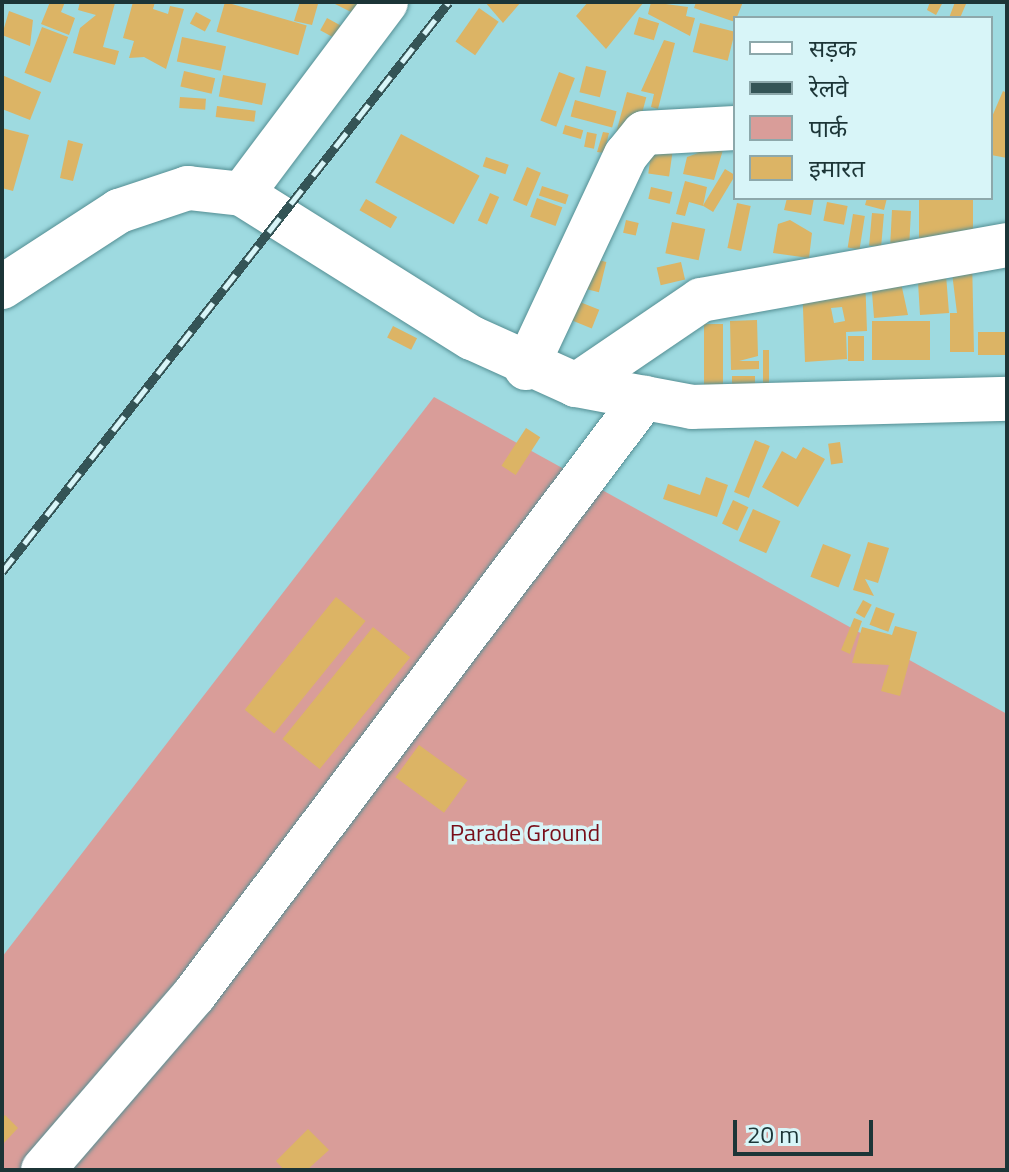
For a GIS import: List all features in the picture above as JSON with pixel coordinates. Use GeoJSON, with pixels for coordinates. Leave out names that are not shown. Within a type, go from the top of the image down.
{"type":"FeatureCollection","features":[{"type":"Feature","properties":{"kind":"street"},"geometry":{"type":"LineString","coordinates":[[242,194],[386,2]]}},
{"type":"Feature","properties":{"kind":"street"},"geometry":{"type":"LineString","coordinates":[[526,368],[626,155],[644,133],[733,128]]}},
{"type":"Feature","properties":{"kind":"street"},"geometry":{"type":"LineString","coordinates":[[2,287],[119,211],[188,188],[242,194],[526,368],[576,385],[692,407],[1007,399]]}},
{"type":"Feature","properties":{"kind":"street"},"geometry":{"type":"LineString","coordinates":[[576,385],[701,300],[1007,245]]}},
{"type":"Feature","properties":{"kind":"street"},"geometry":{"type":"LineString","coordinates":[[43,1170],[194,995],[644,398]]}},
{"type":"Feature","properties":{"kind":"green space","name":"Parade Ground"},"geometry":{"type":"Polygon","coordinates":[[[434,397],[1007,714],[1007,1170],[2,1170],[2,957],[434,397]]]}},
{"type":"Feature","properties":{"kind":"building"},"geometry":{"type":"Polygon","coordinates":[[[50,2],[65,2],[61,12],[75,18],[69,35],[41,24],[50,2]]]}},
{"type":"Feature","properties":{"kind":"building"},"geometry":{"type":"Polygon","coordinates":[[[80,2],[122,2],[115,3],[103,47],[119,51],[115,65],[73,53],[80,28],[96,15],[78,10],[80,2]]]}},
{"type":"Feature","properties":{"kind":"building"},"geometry":{"type":"Polygon","coordinates":[[[133,2],[155,2],[153,9],[168,14],[170,6],[184,9],[166,69],[144,57],[129,58],[134,41],[123,38],[133,2]]]}},
{"type":"Feature","properties":{"kind":"building"},"geometry":{"type":"Polygon","coordinates":[[[225,2],[307,25],[298,55],[216,32],[225,2]]]}},
{"type":"Feature","properties":{"kind":"building"},"geometry":{"type":"Polygon","coordinates":[[[300,2],[318,4],[312,25],[294,21],[300,2]]]}},
{"type":"Feature","properties":{"kind":"building"},"geometry":{"type":"Polygon","coordinates":[[[331,2],[366,2],[359,16],[331,2]]]}},
{"type":"Feature","properties":{"kind":"building"},"geometry":{"type":"Polygon","coordinates":[[[485,2],[521,2],[503,23],[485,2]]]}},
{"type":"Feature","properties":{"kind":"building"},"geometry":{"type":"Polygon","coordinates":[[[588,2],[644,2],[606,49],[576,16],[588,2]]]}},
{"type":"Feature","properties":{"kind":"building"},"geometry":{"type":"Polygon","coordinates":[[[651,2],[688,7],[686,16],[695,18],[690,36],[648,14],[651,2]]]}},
{"type":"Feature","properties":{"kind":"building"},"geometry":{"type":"Polygon","coordinates":[[[696,2],[743,2],[737,16],[733,16],[733,21],[694,8],[696,2]]]}},
{"type":"Feature","properties":{"kind":"building"},"geometry":{"type":"Polygon","coordinates":[[[930,2],[943,2],[936,15],[927,10],[930,2]]]}},
{"type":"Feature","properties":{"kind":"building"},"geometry":{"type":"Polygon","coordinates":[[[955,2],[966,4],[961,16],[950,16],[955,2]]]}},
{"type":"Feature","properties":{"kind":"building"},"geometry":{"type":"Polygon","coordinates":[[[479,8],[499,22],[475,55],[455,42],[479,8]]]}},
{"type":"Feature","properties":{"kind":"building"},"geometry":{"type":"Polygon","coordinates":[[[9,11],[33,20],[30,46],[2,35],[9,11]]]}},
{"type":"Feature","properties":{"kind":"building"},"geometry":{"type":"Polygon","coordinates":[[[196,12],[211,20],[205,31],[190,23],[196,12]]]}},
{"type":"Feature","properties":{"kind":"building"},"geometry":{"type":"Polygon","coordinates":[[[639,17],[659,23],[654,40],[634,34],[639,17]]]}},
{"type":"Feature","properties":{"kind":"building"},"geometry":{"type":"Polygon","coordinates":[[[327,18],[349,30],[342,42],[320,30],[327,18]]]}},
{"type":"Feature","properties":{"kind":"building"},"geometry":{"type":"Polygon","coordinates":[[[700,23],[733,31],[728,61],[693,52],[700,23]]]}},
{"type":"Feature","properties":{"kind":"building"},"geometry":{"type":"Polygon","coordinates":[[[42,27],[68,37],[51,83],[24,73],[42,27]]]}},
{"type":"Feature","properties":{"kind":"building"},"geometry":{"type":"Polygon","coordinates":[[[182,37],[226,46],[221,71],[177,61],[182,37]]]}},
{"type":"Feature","properties":{"kind":"building"},"geometry":{"type":"Polygon","coordinates":[[[664,40],[675,43],[658,109],[651,107],[654,94],[641,91],[664,40]]]}},
{"type":"Feature","properties":{"kind":"building"},"geometry":{"type":"Polygon","coordinates":[[[586,66],[606,71],[600,97],[579,92],[586,66]]]}},
{"type":"Feature","properties":{"kind":"building"},"geometry":{"type":"Polygon","coordinates":[[[184,71],[215,78],[212,94],[180,87],[184,71]]]}},
{"type":"Feature","properties":{"kind":"building"},"geometry":{"type":"Polygon","coordinates":[[[559,72],[575,78],[556,127],[540,121],[559,72]]]}},
{"type":"Feature","properties":{"kind":"building"},"geometry":{"type":"Polygon","coordinates":[[[2,75],[41,92],[30,120],[2,109],[2,75]]]}},
{"type":"Feature","properties":{"kind":"building"},"geometry":{"type":"Polygon","coordinates":[[[223,75],[266,83],[262,105],[219,97],[223,75]]]}},
{"type":"Feature","properties":{"kind":"building"},"geometry":{"type":"Polygon","coordinates":[[[1003,91],[1007,93],[1007,158],[993,155],[993,114],[1003,91]]]}},
{"type":"Feature","properties":{"kind":"building"},"geometry":{"type":"Polygon","coordinates":[[[627,92],[646,97],[635,141],[615,135],[627,92]]]}},
{"type":"Feature","properties":{"kind":"building"},"geometry":{"type":"Polygon","coordinates":[[[180,97],[206,99],[205,110],[179,108],[180,97]]]}},
{"type":"Feature","properties":{"kind":"building"},"geometry":{"type":"Polygon","coordinates":[[[575,100],[617,111],[612,128],[571,116],[575,100]]]}},
{"type":"Feature","properties":{"kind":"building"},"geometry":{"type":"Polygon","coordinates":[[[217,106],[256,111],[254,122],[216,117],[217,106]]]}},
{"type":"Feature","properties":{"kind":"building"},"geometry":{"type":"Polygon","coordinates":[[[565,125],[583,130],[581,139],[563,134],[565,125]]]}},
{"type":"Feature","properties":{"kind":"building"},"geometry":{"type":"Polygon","coordinates":[[[2,128],[29,135],[13,191],[2,188],[2,128]]]}},
{"type":"Feature","properties":{"kind":"building"},"geometry":{"type":"Polygon","coordinates":[[[587,132],[597,134],[594,149],[584,147],[587,132]]]}},
{"type":"Feature","properties":{"kind":"building"},"geometry":{"type":"Polygon","coordinates":[[[603,132],[609,133],[604,153],[597,152],[603,132]]]}},
{"type":"Feature","properties":{"kind":"building"},"geometry":{"type":"Polygon","coordinates":[[[654,133],[675,136],[669,177],[648,174],[654,133]]]}},
{"type":"Feature","properties":{"kind":"building"},"geometry":{"type":"Polygon","coordinates":[[[728,133],[714,180],[683,174],[687,157],[698,153],[688,151],[728,133]]]}},
{"type":"Feature","properties":{"kind":"building"},"geometry":{"type":"Polygon","coordinates":[[[401,134],[480,176],[454,224],[375,183],[401,134]]]}},
{"type":"Feature","properties":{"kind":"building"},"geometry":{"type":"Polygon","coordinates":[[[68,140],[83,144],[73,181],[60,178],[68,140]]]}},
{"type":"Feature","properties":{"kind":"building"},"geometry":{"type":"Polygon","coordinates":[[[486,157],[509,165],[505,174],[483,166],[486,157]]]}},
{"type":"Feature","properties":{"kind":"building"},"geometry":{"type":"Polygon","coordinates":[[[527,167],[541,173],[527,206],[513,200],[527,167]]]}},
{"type":"Feature","properties":{"kind":"building"},"geometry":{"type":"Polygon","coordinates":[[[725,169],[733,174],[713,212],[703,206],[725,169]]]}},
{"type":"Feature","properties":{"kind":"building"},"geometry":{"type":"Polygon","coordinates":[[[685,181],[707,187],[703,206],[689,202],[685,216],[676,214],[685,181]]]}},
{"type":"Feature","properties":{"kind":"building"},"geometry":{"type":"Polygon","coordinates":[[[542,186],[569,195],[566,204],[539,196],[542,186]]]}},
{"type":"Feature","properties":{"kind":"building"},"geometry":{"type":"Polygon","coordinates":[[[651,187],[672,192],[670,204],[648,199],[651,187]]]}},
{"type":"Feature","properties":{"kind":"building"},"geometry":{"type":"Polygon","coordinates":[[[490,193],[499,197],[487,224],[478,220],[490,193]]]}},
{"type":"Feature","properties":{"kind":"building"},"geometry":{"type":"Polygon","coordinates":[[[537,198],[562,207],[556,226],[530,217],[537,198]]]}},
{"type":"Feature","properties":{"kind":"building"},"geometry":{"type":"Polygon","coordinates":[[[366,199],[397,217],[391,228],[360,210],[366,199]]]}},
{"type":"Feature","properties":{"kind":"building"},"geometry":{"type":"Polygon","coordinates":[[[786,200],[814,200],[811,215],[784,210],[786,200]]]}},
{"type":"Feature","properties":{"kind":"building"},"geometry":{"type":"Polygon","coordinates":[[[866,200],[886,200],[884,210],[865,205],[866,200]]]}},
{"type":"Feature","properties":{"kind":"building"},"geometry":{"type":"Polygon","coordinates":[[[919,200],[973,200],[973,238],[919,238],[919,200]]]}},
{"type":"Feature","properties":{"kind":"building"},"geometry":{"type":"Polygon","coordinates":[[[827,202],[848,206],[844,225],[823,221],[827,202]]]}},
{"type":"Feature","properties":{"kind":"building"},"geometry":{"type":"Polygon","coordinates":[[[737,203],[751,206],[741,251],[727,248],[737,203]]]}},
{"type":"Feature","properties":{"kind":"building"},"geometry":{"type":"Polygon","coordinates":[[[892,210],[911,211],[909,250],[890,249],[892,210]]]}},
{"type":"Feature","properties":{"kind":"building"},"geometry":{"type":"Polygon","coordinates":[[[872,213],[884,214],[881,247],[869,246],[872,213]]]}},
{"type":"Feature","properties":{"kind":"building"},"geometry":{"type":"Polygon","coordinates":[[[853,214],[865,216],[860,249],[848,248],[853,214]]]}},
{"type":"Feature","properties":{"kind":"building"},"geometry":{"type":"Polygon","coordinates":[[[626,220],[639,223],[636,236],[623,233],[626,220]]]}},
{"type":"Feature","properties":{"kind":"building"},"geometry":{"type":"Polygon","coordinates":[[[790,220],[812,233],[809,258],[773,253],[778,224],[790,220]]]}},
{"type":"Feature","properties":{"kind":"building"},"geometry":{"type":"Polygon","coordinates":[[[672,222],[705,229],[699,260],[665,253],[672,222]]]}},
{"type":"Feature","properties":{"kind":"building"},"geometry":{"type":"Polygon","coordinates":[[[586,257],[606,262],[599,292],[579,287],[586,257]]]}},
{"type":"Feature","properties":{"kind":"building"},"geometry":{"type":"Polygon","coordinates":[[[950,257],[972,257],[974,352],[950,352],[950,313],[957,313],[950,257]]]}},
{"type":"Feature","properties":{"kind":"building"},"geometry":{"type":"Polygon","coordinates":[[[681,262],[685,280],[661,285],[657,268],[681,262]]]}},
{"type":"Feature","properties":{"kind":"building"},"geometry":{"type":"Polygon","coordinates":[[[945,262],[949,313],[920,315],[918,282],[901,283],[908,315],[874,318],[870,267],[945,262]]]}},
{"type":"Feature","properties":{"kind":"building"},"geometry":{"type":"Polygon","coordinates":[[[865,275],[867,331],[846,332],[847,359],[805,362],[802,282],[865,275]],[[842,307],[831,308],[834,323],[845,321],[842,307]]]}},
{"type":"Feature","properties":{"kind":"building"},"geometry":{"type":"Polygon","coordinates":[[[565,296],[599,310],[592,328],[558,315],[565,296]]]}},
{"type":"Feature","properties":{"kind":"building"},"geometry":{"type":"Polygon","coordinates":[[[757,320],[758,356],[739,361],[759,361],[759,369],[731,370],[730,321],[757,320]]]}},
{"type":"Feature","properties":{"kind":"building"},"geometry":{"type":"Polygon","coordinates":[[[872,321],[930,321],[930,360],[872,360],[872,321]]]}},
{"type":"Feature","properties":{"kind":"building"},"geometry":{"type":"Polygon","coordinates":[[[704,324],[723,324],[723,404],[704,404],[704,324]]]}},
{"type":"Feature","properties":{"kind":"building"},"geometry":{"type":"Polygon","coordinates":[[[393,326],[417,338],[411,350],[387,338],[393,326]]]}},
{"type":"Feature","properties":{"kind":"building"},"geometry":{"type":"Polygon","coordinates":[[[978,332],[1007,332],[1007,355],[978,355],[978,332]]]}},
{"type":"Feature","properties":{"kind":"building"},"geometry":{"type":"Polygon","coordinates":[[[848,336],[864,336],[864,361],[848,361],[848,336]]]}},
{"type":"Feature","properties":{"kind":"building"},"geometry":{"type":"Polygon","coordinates":[[[763,350],[769,350],[769,403],[763,403],[763,350]]]}},
{"type":"Feature","properties":{"kind":"building"},"geometry":{"type":"Polygon","coordinates":[[[732,376],[755,376],[755,404],[732,404],[732,376]]]}},
{"type":"Feature","properties":{"kind":"building"},"geometry":{"type":"Polygon","coordinates":[[[526,428],[540,437],[516,475],[501,466],[526,428]]]}},
{"type":"Feature","properties":{"kind":"building"},"geometry":{"type":"Polygon","coordinates":[[[755,440],[770,446],[749,498],[734,492],[755,440]]]}},
{"type":"Feature","properties":{"kind":"building"},"geometry":{"type":"Polygon","coordinates":[[[840,442],[843,463],[831,464],[828,444],[840,442]]]}},
{"type":"Feature","properties":{"kind":"building"},"geometry":{"type":"Polygon","coordinates":[[[803,447],[825,459],[798,507],[762,487],[782,451],[796,459],[803,447]]]}},
{"type":"Feature","properties":{"kind":"building"},"geometry":{"type":"Polygon","coordinates":[[[706,477],[728,485],[717,517],[663,499],[668,484],[700,495],[706,477]]]}},
{"type":"Feature","properties":{"kind":"building"},"geometry":{"type":"Polygon","coordinates":[[[733,500],[748,507],[737,531],[722,524],[733,500]]]}},
{"type":"Feature","properties":{"kind":"building"},"geometry":{"type":"Polygon","coordinates":[[[753,509],[780,521],[766,553],[739,541],[753,509]]]}},
{"type":"Feature","properties":{"kind":"building"},"geometry":{"type":"Polygon","coordinates":[[[868,542],[889,548],[878,583],[865,579],[874,596],[853,590],[868,542]]]}},
{"type":"Feature","properties":{"kind":"building"},"geometry":{"type":"Polygon","coordinates":[[[823,544],[851,555],[838,587],[810,577],[823,544]]]}},
{"type":"Feature","properties":{"kind":"building"},"geometry":{"type":"Polygon","coordinates":[[[336,597],[366,621],[274,734],[245,710],[336,597]]]}},
{"type":"Feature","properties":{"kind":"building"},"geometry":{"type":"Polygon","coordinates":[[[863,600],[872,605],[864,618],[856,613],[863,600]]]}},
{"type":"Feature","properties":{"kind":"building"},"geometry":{"type":"Polygon","coordinates":[[[876,607],[895,614],[888,632],[870,625],[876,607]]]}},
{"type":"Feature","properties":{"kind":"building"},"geometry":{"type":"Polygon","coordinates":[[[854,618],[862,621],[850,654],[841,650],[854,618]]]}},
{"type":"Feature","properties":{"kind":"building"},"geometry":{"type":"Polygon","coordinates":[[[895,626],[917,632],[900,696],[881,691],[889,665],[852,663],[862,627],[892,635],[895,626]]]}},
{"type":"Feature","properties":{"kind":"building"},"geometry":{"type":"Polygon","coordinates":[[[373,627],[410,657],[320,769],[282,739],[373,627]]]}},
{"type":"Feature","properties":{"kind":"building"},"geometry":{"type":"Polygon","coordinates":[[[419,745],[468,780],[444,813],[395,777],[419,745]]]}},
{"type":"Feature","properties":{"kind":"building"},"geometry":{"type":"Polygon","coordinates":[[[5,1115],[18,1128],[2,1145],[2,1118],[5,1115]]]}},
{"type":"Feature","properties":{"kind":"building"},"geometry":{"type":"Polygon","coordinates":[[[308,1129],[329,1150],[307,1170],[284,1170],[276,1161],[308,1129]]]}},
{"type":"Feature","properties":{"kind":"railway"},"geometry":{"type":"LineString","coordinates":[[2,572],[449,2]]}}]}
